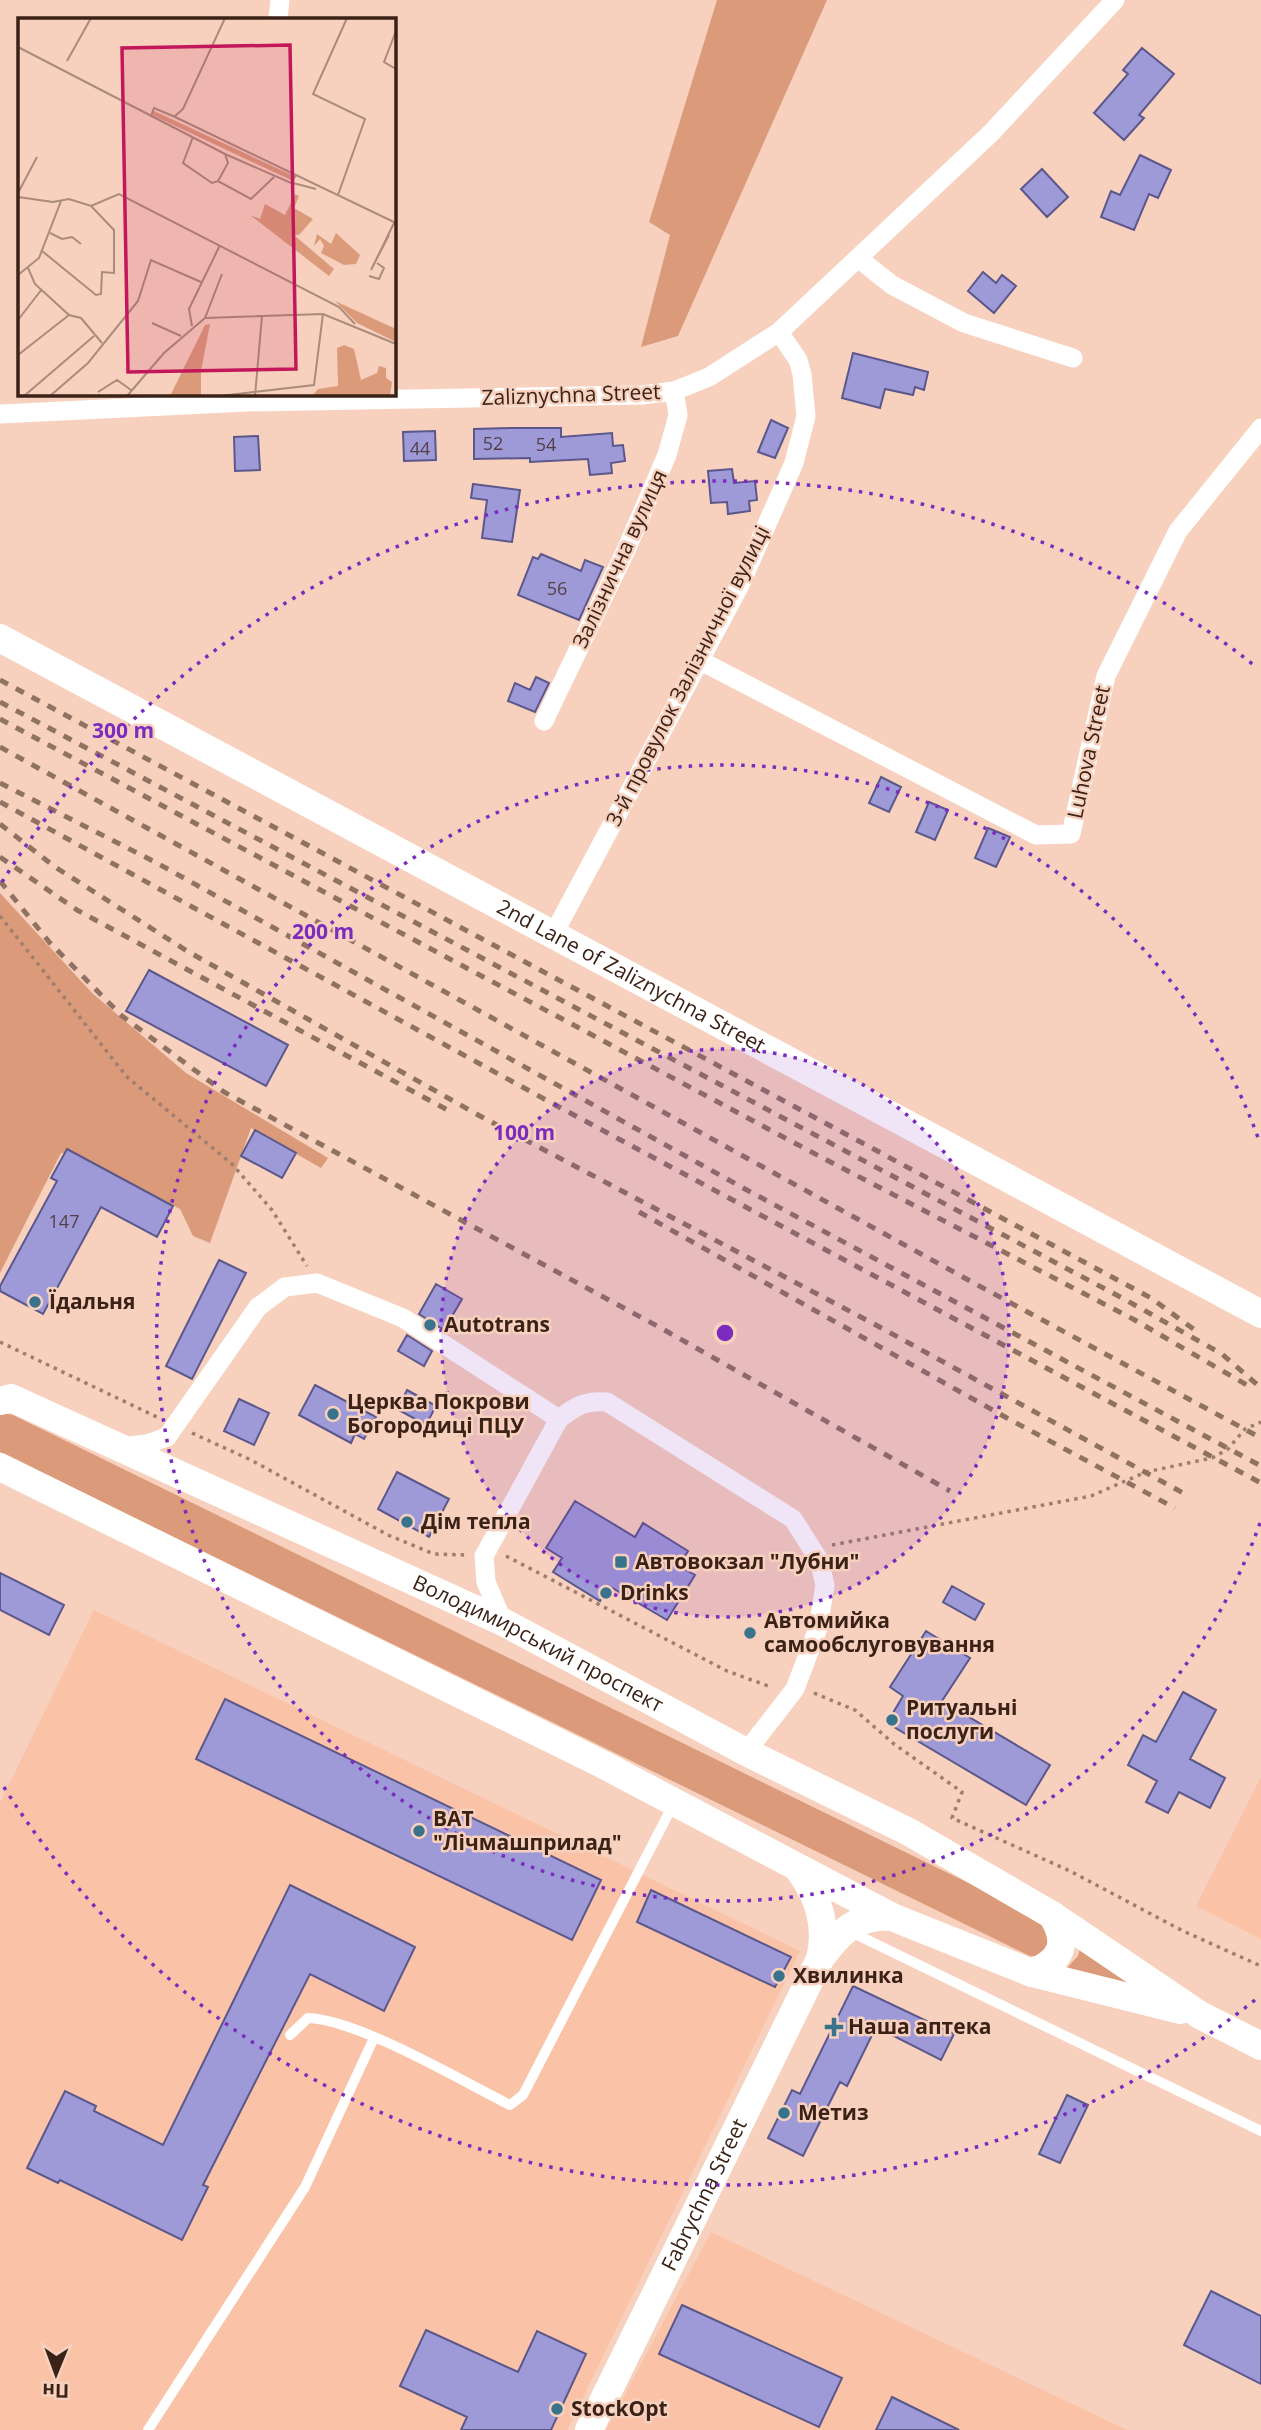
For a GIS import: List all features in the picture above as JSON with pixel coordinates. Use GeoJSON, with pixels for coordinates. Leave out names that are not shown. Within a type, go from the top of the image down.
{"type":"FeatureCollection","features":[{"type":"Feature","properties":{"kind":"main road","name":"2nd Lane of Zaliznychna Street"},"geometry":{"type":"LineString","coordinates":[[0,638],[1261,1314]]}},
{"type":"Feature","properties":{"kind":"main road","name":"Володимирський проспект"},"geometry":{"type":"LineString","coordinates":[[4,1398],[503,1622],[746,1752],[909,1832],[1052,1915],[1200,2015],[1261,2046]]}},
{"type":"Feature","properties":{"kind":"main road","name":"Володимирський проспект"},"geometry":{"type":"LineString","coordinates":[[0,1467],[601,1764],[892,1917],[1032,1973],[1200,2015]]}},
{"type":"Feature","properties":{"kind":"main road"},"geometry":{"type":"LineString","coordinates":[[800,1871],[834,1923],[875,1916],[892,1917]]}},
{"type":"Feature","properties":{"kind":"main road"},"geometry":{"type":"LineString","coordinates":[[1032,1973],[1048,1966],[1058,1956],[1062,1944],[1059,1925],[1052,1915]]}},
{"type":"Feature","properties":{"kind":"main road","name":"Fabrychna Street"},"geometry":{"type":"LineString","coordinates":[[589,2430],[821,1959],[834,1923]]}},
{"type":"Feature","properties":{"kind":"street"},"geometry":{"type":"LineString","coordinates":[[278,18],[280,0]]}},
{"type":"Feature","properties":{"kind":"street","name":"Zaliznychna Street"},"geometry":{"type":"LineString","coordinates":[[0,414],[247,398],[642,394],[674,391],[709,377],[779,332],[991,133],[1115,0]]}},
{"type":"Feature","properties":{"kind":"street"},"geometry":{"type":"LineString","coordinates":[[858,258],[892,285],[964,323],[1073,359]]}},
{"type":"Feature","properties":{"kind":"street","name":"3-й провулок Залізничної вулиці"},"geometry":{"type":"LineString","coordinates":[[553,935],[740,585],[794,463],[806,416],[802,374],[779,332]]}},
{"type":"Feature","properties":{"kind":"street","name":"Залізнична вулиця"},"geometry":{"type":"LineString","coordinates":[[544,721],[626,550],[667,455],[678,415],[674,391]]}},
{"type":"Feature","properties":{"kind":"street","name":"Luhova Street"},"geometry":{"type":"LineString","coordinates":[[699,660],[1036,835],[1072,834],[1105,676],[1178,531],[1261,428]]}},
{"type":"Feature","properties":{"kind":"street"},"geometry":{"type":"LineString","coordinates":[[117,1447],[147,1444],[167,1437],[258,1307],[285,1287],[317,1283],[403,1318],[559,1419]]}},
{"type":"Feature","properties":{"kind":"street"},"geometry":{"type":"LineString","coordinates":[[503,1622],[486,1582],[484,1556],[559,1419],[577,1405],[590,1400],[607,1402],[793,1519],[813,1549],[825,1585],[824,1605],[818,1628],[795,1689],[746,1752]]}},
{"type":"Feature","properties":{"kind":"lane"},"geometry":{"type":"LineString","coordinates":[[290,2035],[308,2018],[326,2019],[374,2038],[510,2105],[523,2095],[674,1803]]}},
{"type":"Feature","properties":{"kind":"lane"},"geometry":{"type":"LineString","coordinates":[[834,1923],[1261,2131]]}},
{"type":"Feature","properties":{"kind":"lane"},"geometry":{"type":"LineString","coordinates":[[148,2430],[306,2187],[374,2038]]}},
{"type":"Feature","properties":{"kind":"path"},"geometry":{"type":"LineString","coordinates":[[0,916],[127,1077],[232,1164],[272,1210],[317,1283]]}},
{"type":"Feature","properties":{"kind":"path"},"geometry":{"type":"LineString","coordinates":[[0,1342],[251,1460],[388,1535],[434,1554],[508,1556],[727,1671],[770,1687],[820,1694],[855,1710],[894,1744],[962,1792],[952,1818],[1070,1871],[1183,1931],[1261,1966]]}},
{"type":"Feature","properties":{"kind":"path"},"geometry":{"type":"LineString","coordinates":[[813,1549],[1091,1496],[1146,1472],[1212,1458],[1228,1449],[1245,1429],[1261,1422]]}},
{"type":"Feature","properties":{"kind":"shaded area"},"geometry":{"type":"Polygon","coordinates":[[[717,0],[827,0],[678,336],[641,347],[670,235],[649,222],[717,0]]]}},
{"type":"Feature","properties":{"kind":"shaded area"},"geometry":{"type":"Polygon","coordinates":[[[0,893],[92,993],[186,1073],[328,1158],[321,1168],[251,1128],[210,1243],[193,1236],[180,1209],[73,1154],[61,1153],[0,1273],[0,893]]]}},
{"type":"Feature","properties":{"kind":"shaded area"},"geometry":{"type":"Polygon","coordinates":[[[0,1413],[13,1415],[1050,1923],[1055,1938],[1038,1956],[1030,1956],[0,1452],[0,1413]]]}},
{"type":"Feature","properties":{"kind":"shaded area"},"geometry":{"type":"Polygon","coordinates":[[[94,1610],[800,1951],[567,2430],[0,2430],[0,1803],[94,1610]]]}},
{"type":"Feature","properties":{"kind":"shaded area"},"geometry":{"type":"Polygon","coordinates":[[[1261,1777],[1261,1939],[1196,1906],[1261,1777]]]}},
{"type":"Feature","properties":{"kind":"shaded area"},"geometry":{"type":"Polygon","coordinates":[[[1082,1941],[1144,1989],[1065,1970],[1078,1956],[1082,1941]]]}},
{"type":"Feature","properties":{"kind":"shaded area"},"geometry":{"type":"Polygon","coordinates":[[[711,2232],[1127,2430],[606,2430],[711,2232]]]}},
{"type":"Feature","properties":{"kind":"building"},"geometry":{"type":"Polygon","coordinates":[[[1142,48],[1174,74],[1139,115],[1144,118],[1124,140],[1094,113],[1128,74],[1123,70],[1142,48]]]}},
{"type":"Feature","properties":{"kind":"building"},"geometry":{"type":"Polygon","coordinates":[[[1140,155],[1171,170],[1158,198],[1149,194],[1134,230],[1101,217],[1111,191],[1120,195],[1140,155]]]}},
{"type":"Feature","properties":{"kind":"building"},"geometry":{"type":"Polygon","coordinates":[[[1042,169],[1068,197],[1047,217],[1021,189],[1042,169]]]}},
{"type":"Feature","properties":{"kind":"building"},"geometry":{"type":"Polygon","coordinates":[[[983,272],[996,283],[1002,275],[1016,286],[994,313],[968,291],[983,272]]]}},
{"type":"Feature","properties":{"kind":"building"},"geometry":{"type":"Polygon","coordinates":[[[853,353],[928,372],[924,390],[915,387],[913,395],[885,389],[880,408],[842,398],[853,353]]]}},
{"type":"Feature","properties":{"kind":"building"},"geometry":{"type":"Polygon","coordinates":[[[771,420],[788,428],[775,458],[758,452],[771,420]]]}},
{"type":"Feature","properties":{"kind":"building"},"geometry":{"type":"Polygon","coordinates":[[[561,428],[561,437],[612,433],[613,446],[623,445],[625,461],[611,463],[612,473],[590,475],[588,459],[530,462],[530,458],[474,459],[474,429],[561,428]]]}},
{"type":"Feature","properties":{"kind":"building"},"geometry":{"type":"Polygon","coordinates":[[[435,431],[436,460],[404,461],[403,432],[435,431]]]}},
{"type":"Feature","properties":{"kind":"building"},"geometry":{"type":"Polygon","coordinates":[[[258,436],[260,470],[235,471],[234,437],[258,436]]]}},
{"type":"Feature","properties":{"kind":"building"},"geometry":{"type":"Polygon","coordinates":[[[732,469],[734,483],[755,481],[757,500],[749,501],[750,511],[728,514],[727,502],[711,503],[708,471],[732,469]]]}},
{"type":"Feature","properties":{"kind":"building"},"geometry":{"type":"Polygon","coordinates":[[[473,484],[520,490],[512,542],[482,538],[487,500],[471,498],[473,484]]]}},
{"type":"Feature","properties":{"kind":"building"},"geometry":{"type":"Polygon","coordinates":[[[541,554],[581,571],[585,560],[603,567],[579,620],[518,595],[533,557],[538,559],[541,554]]]}},
{"type":"Feature","properties":{"kind":"building"},"geometry":{"type":"Polygon","coordinates":[[[536,677],[549,683],[535,712],[508,701],[515,683],[530,690],[536,677]]]}},
{"type":"Feature","properties":{"kind":"building"},"geometry":{"type":"Polygon","coordinates":[[[881,777],[901,787],[889,812],[869,803],[881,777]]]}},
{"type":"Feature","properties":{"kind":"building"},"geometry":{"type":"Polygon","coordinates":[[[929,802],[948,810],[935,840],[916,832],[929,802]]]}},
{"type":"Feature","properties":{"kind":"building"},"geometry":{"type":"Polygon","coordinates":[[[988,828],[1010,837],[996,867],[975,858],[988,828]]]}},
{"type":"Feature","properties":{"kind":"building"},"geometry":{"type":"Polygon","coordinates":[[[149,970],[288,1045],[266,1086],[126,1011],[149,970]]]}},
{"type":"Feature","properties":{"kind":"building"},"geometry":{"type":"Polygon","coordinates":[[[255,1130],[296,1153],[282,1178],[241,1156],[255,1130]]]}},
{"type":"Feature","properties":{"kind":"building"},"geometry":{"type":"Polygon","coordinates":[[[67,1149],[173,1206],[157,1237],[101,1207],[43,1314],[0,1291],[0,1286],[57,1181],[51,1178],[67,1149]]]}},
{"type":"Feature","properties":{"kind":"building"},"geometry":{"type":"Polygon","coordinates":[[[219,1260],[246,1273],[192,1379],[166,1366],[219,1260]]]}},
{"type":"Feature","properties":{"kind":"building"},"geometry":{"type":"Polygon","coordinates":[[[436,1284],[462,1299],[444,1330],[419,1314],[436,1284]]]}},
{"type":"Feature","properties":{"kind":"building"},"geometry":{"type":"Polygon","coordinates":[[[407,1335],[432,1351],[424,1366],[398,1351],[407,1335]]]}},
{"type":"Feature","properties":{"kind":"building","name":"Церква Покрови Богородиці ПЦУ"},"geometry":{"type":"Polygon","coordinates":[[[315,1385],[376,1417],[364,1439],[355,1434],[351,1443],[299,1415],[315,1385]]]}},
{"type":"Feature","properties":{"kind":"building"},"geometry":{"type":"Polygon","coordinates":[[[407,1390],[436,1406],[426,1425],[397,1409],[407,1390]]]}},
{"type":"Feature","properties":{"kind":"building"},"geometry":{"type":"Polygon","coordinates":[[[239,1399],[269,1413],[254,1445],[224,1431],[239,1399]]]}},
{"type":"Feature","properties":{"kind":"building"},"geometry":{"type":"Polygon","coordinates":[[[397,1472],[449,1499],[429,1537],[378,1509],[397,1472]]]}},
{"type":"Feature","properties":{"kind":"building","name":"Автовокзал \"Лубни\""},"geometry":{"type":"Polygon","coordinates":[[[575,1501],[635,1537],[643,1523],[688,1551],[679,1566],[695,1575],[667,1620],[609,1586],[600,1601],[553,1572],[562,1558],[546,1548],[575,1501]]]}},
{"type":"Feature","properties":{"kind":"building"},"geometry":{"type":"Polygon","coordinates":[[[0,1573],[64,1605],[49,1635],[0,1610],[0,1573]]]}},
{"type":"Feature","properties":{"kind":"building"},"geometry":{"type":"Polygon","coordinates":[[[952,1586],[984,1604],[975,1620],[943,1602],[952,1586]]]}},
{"type":"Feature","properties":{"kind":"building"},"geometry":{"type":"Polygon","coordinates":[[[926,1631],[970,1658],[942,1701],[1050,1765],[1026,1805],[887,1723],[903,1696],[890,1687],[926,1631]]]}},
{"type":"Feature","properties":{"kind":"building"},"geometry":{"type":"Polygon","coordinates":[[[1183,1692],[1216,1710],[1190,1759],[1225,1778],[1210,1808],[1179,1792],[1168,1813],[1146,1802],[1157,1781],[1128,1765],[1143,1735],[1156,1742],[1183,1692]]]}},
{"type":"Feature","properties":{"kind":"building"},"geometry":{"type":"Polygon","coordinates":[[[225,1699],[601,1880],[572,1940],[196,1759],[225,1699]]]}},
{"type":"Feature","properties":{"kind":"building"},"geometry":{"type":"Polygon","coordinates":[[[290,1885],[415,1947],[384,2011],[310,1974],[203,2185],[208,2187],[182,2240],[60,2180],[58,2183],[27,2168],[65,2091],[96,2106],[94,2111],[163,2145],[290,1885]]]}},
{"type":"Feature","properties":{"kind":"building"},"geometry":{"type":"Polygon","coordinates":[[[651,1890],[791,1957],[775,1987],[637,1922],[651,1890]]]}},
{"type":"Feature","properties":{"kind":"building"},"geometry":{"type":"Polygon","coordinates":[[[853,1986],[954,2034],[941,2060],[876,2027],[847,2086],[840,2082],[803,2156],[768,2138],[792,2090],[800,2094],[853,1986]]]}},
{"type":"Feature","properties":{"kind":"building"},"geometry":{"type":"Polygon","coordinates":[[[1067,2095],[1088,2105],[1060,2163],[1039,2154],[1067,2095]]]}},
{"type":"Feature","properties":{"kind":"building"},"geometry":{"type":"Polygon","coordinates":[[[1211,2291],[1261,2316],[1261,2384],[1184,2345],[1211,2291]]]}},
{"type":"Feature","properties":{"kind":"building"},"geometry":{"type":"Polygon","coordinates":[[[682,2305],[842,2378],[819,2427],[659,2354],[682,2305]]]}},
{"type":"Feature","properties":{"kind":"building"},"geometry":{"type":"Polygon","coordinates":[[[426,2330],[518,2372],[537,2331],[586,2354],[551,2430],[461,2430],[467,2417],[400,2386],[426,2330]]]}},
{"type":"Feature","properties":{"kind":"building"},"geometry":{"type":"Polygon","coordinates":[[[892,2397],[959,2430],[876,2430],[892,2397]]]}},
{"type":"Feature","properties":{"kind":"railway"},"geometry":{"type":"LineString","coordinates":[[0,680],[1151,1298],[1196,1331]]}},
{"type":"Feature","properties":{"kind":"railway"},"geometry":{"type":"LineString","coordinates":[[0,702],[1124,1299],[1222,1354],[1261,1388]]}},
{"type":"Feature","properties":{"kind":"railway"},"geometry":{"type":"LineString","coordinates":[[0,719],[819,1156],[1133,1319],[1252,1388]]}},
{"type":"Feature","properties":{"kind":"railway"},"geometry":{"type":"LineString","coordinates":[[0,747],[1261,1438]]}},
{"type":"Feature","properties":{"kind":"railway"},"geometry":{"type":"LineString","coordinates":[[0,783],[155,862],[745,1189],[1261,1466]]}},
{"type":"Feature","properties":{"kind":"railway"},"geometry":{"type":"LineString","coordinates":[[0,802],[559,1107],[1261,1483]]}},
{"type":"Feature","properties":{"kind":"railway"},"geometry":{"type":"LineString","coordinates":[[0,824],[55,867],[187,951],[480,1116],[874,1324],[1185,1494]]}},
{"type":"Feature","properties":{"kind":"railway"},"geometry":{"type":"LineString","coordinates":[[0,857],[77,910],[453,1113]]}},
{"type":"Feature","properties":{"kind":"railway"},"geometry":{"type":"LineString","coordinates":[[0,881],[50,943],[122,1016],[224,1092],[659,1327],[950,1491]]}},
{"type":"Feature","properties":{"kind":"railway"},"geometry":{"type":"LineString","coordinates":[[639,1212],[1007,1418],[1175,1508]]}},
{"type":"Feature","properties":{"kind":"place","name":"Їдальня"},"geometry":{"type":"Point","coordinates":[35,1302]}},
{"type":"Feature","properties":{"kind":"place","name":"Autotrans"},"geometry":{"type":"Point","coordinates":[430,1325]}},
{"type":"Feature","properties":{"kind":"place","name":"Церква Покрови Богородиці ПЦУ"},"geometry":{"type":"Point","coordinates":[333,1414]}},
{"type":"Feature","properties":{"kind":"place","name":"Дім тепла"},"geometry":{"type":"Point","coordinates":[407,1522]}},
{"type":"Feature","properties":{"kind":"place","name":"Автовокзал \"Лубни\""},"geometry":{"type":"Point","coordinates":[621,1562]}},
{"type":"Feature","properties":{"kind":"place","name":"Drinks"},"geometry":{"type":"Point","coordinates":[606,1593]}},
{"type":"Feature","properties":{"kind":"place","name":"Автомийка самообслуговування"},"geometry":{"type":"Point","coordinates":[750,1633]}},
{"type":"Feature","properties":{"kind":"place","name":"Ритуальні послуги"},"geometry":{"type":"Point","coordinates":[892,1720]}},
{"type":"Feature","properties":{"kind":"place","name":"ВАТ \"Лічмашприлад\""},"geometry":{"type":"Point","coordinates":[419,1831]}},
{"type":"Feature","properties":{"kind":"place","name":"Хвилинка"},"geometry":{"type":"Point","coordinates":[779,1976]}},
{"type":"Feature","properties":{"kind":"place","name":"Наша аптека"},"geometry":{"type":"Point","coordinates":[834,2027]}},
{"type":"Feature","properties":{"kind":"place","name":"Метиз"},"geometry":{"type":"Point","coordinates":[784,2113]}},
{"type":"Feature","properties":{"kind":"place","name":"StockOpt"},"geometry":{"type":"Point","coordinates":[557,2409]}}]}
